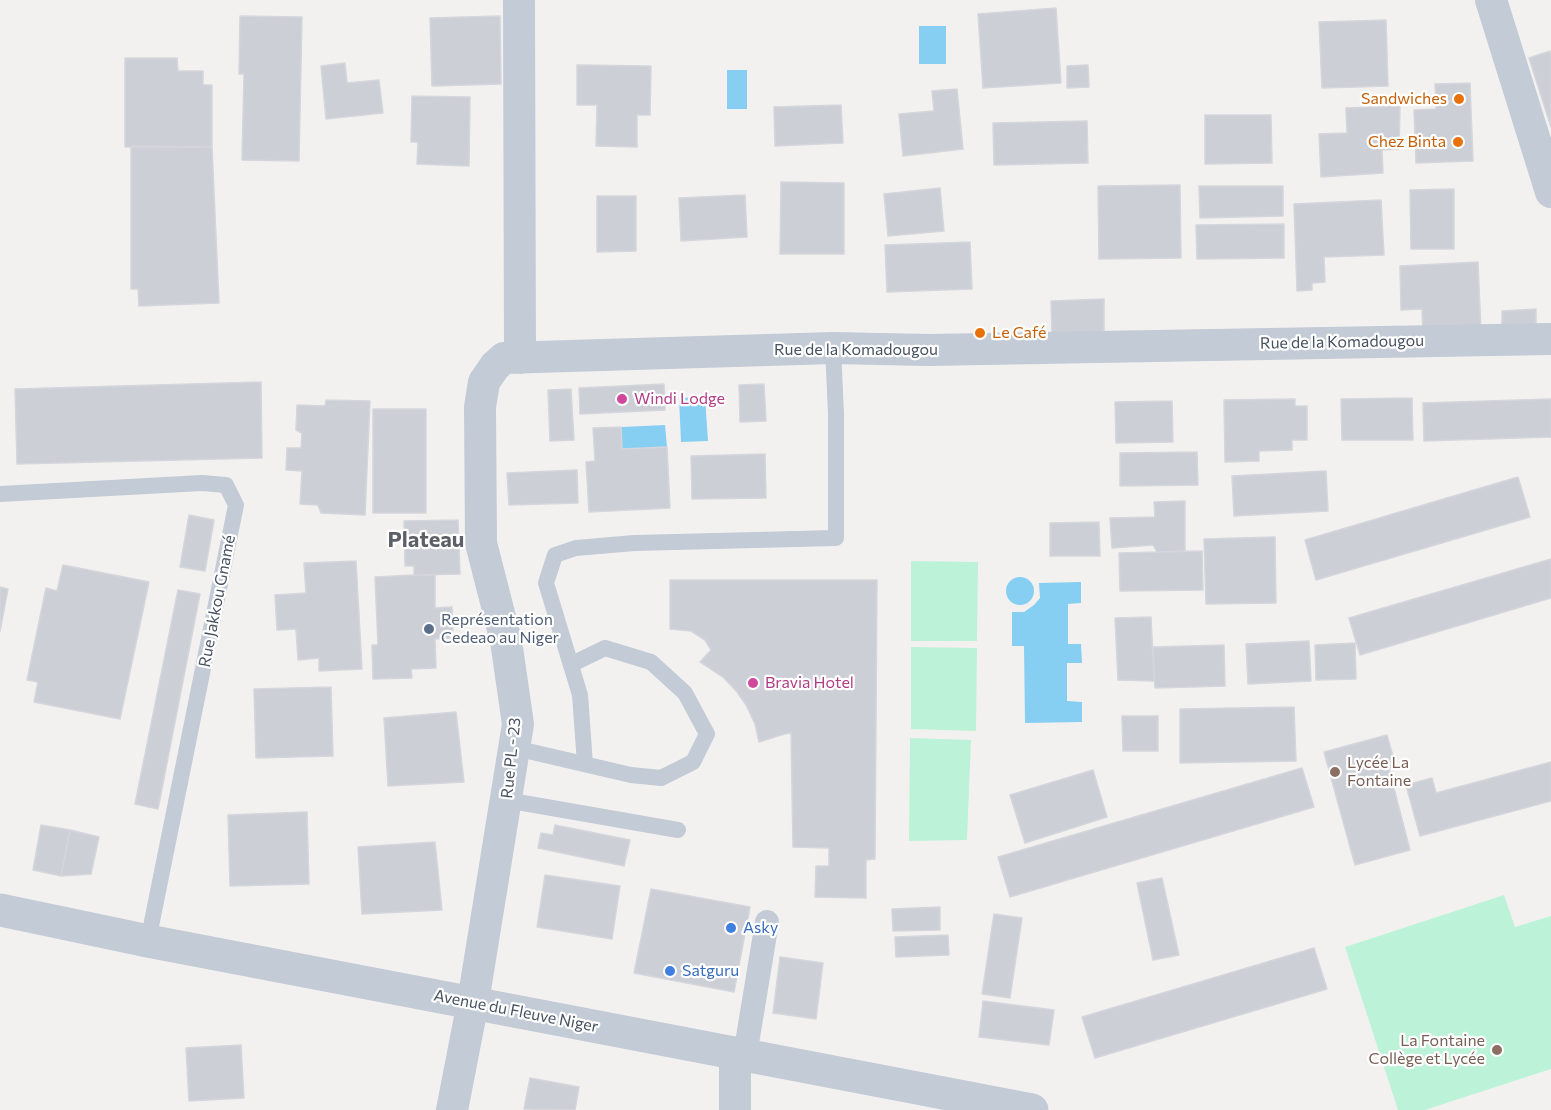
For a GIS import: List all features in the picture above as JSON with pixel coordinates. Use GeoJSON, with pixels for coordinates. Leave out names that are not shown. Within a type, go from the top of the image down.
{"type":"FeatureCollection","features":[{"type":"Feature","properties":{"kind":"street"},"geometry":{"type":"LineString","coordinates":[[519,0],[520,358]]}},
{"type":"Feature","properties":{"kind":"street"},"geometry":{"type":"LineString","coordinates":[[1491,0],[1551,192]]}},
{"type":"Feature","properties":{"kind":"street","name":"Rue de la Komadougou"},"geometry":{"type":"LineString","coordinates":[[520,358],[833,348],[940,349],[1551,339]]}},
{"type":"Feature","properties":{"kind":"street","name":"Rue PL - 23"},"geometry":{"type":"LineString","coordinates":[[452,1110],[518,724],[506,641],[481,543],[480,407],[484,382],[495,366],[504,358],[520,358]]}},
{"type":"Feature","properties":{"kind":"street","name":"Avenue du Fleuve Niger"},"geometry":{"type":"LineString","coordinates":[[0,910],[148,941],[1032,1110]]}},
{"type":"Feature","properties":{"kind":"street"},"geometry":{"type":"LineString","coordinates":[[735,1110],[740,1054],[767,922]]}},
{"type":"Feature","properties":{"kind":"lane"},"geometry":{"type":"LineString","coordinates":[[585,764],[580,695],[572,664],[555,619],[546,583],[555,555],[576,548],[633,543],[836,538],[836,414],[833,348]]}},
{"type":"Feature","properties":{"kind":"lane","name":"Rue Jakkou Gnamé"},"geometry":{"type":"LineString","coordinates":[[0,494],[202,483],[226,485],[236,506],[148,941]]}},
{"type":"Feature","properties":{"kind":"lane"},"geometry":{"type":"LineString","coordinates":[[515,748],[631,775],[661,778],[693,762],[707,734],[685,693],[651,662],[605,648],[572,664]]}},
{"type":"Feature","properties":{"kind":"lane"},"geometry":{"type":"LineString","coordinates":[[506,800],[678,830]]}},
{"type":"Feature","properties":{"kind":"green space"},"geometry":{"type":"Polygon","coordinates":[[[911,561],[978,562],[977,641],[911,641],[911,561]]]}},
{"type":"Feature","properties":{"kind":"green space"},"geometry":{"type":"Polygon","coordinates":[[[911,647],[977,648],[976,731],[911,729],[911,647]]]}},
{"type":"Feature","properties":{"kind":"green space"},"geometry":{"type":"Polygon","coordinates":[[[910,738],[971,740],[967,840],[909,841],[910,738]]]}},
{"type":"Feature","properties":{"kind":"green space"},"geometry":{"type":"Polygon","coordinates":[[[1504,895],[1515,927],[1551,916],[1551,1069],[1425,1110],[1398,1110],[1345,947],[1504,895]]]}},
{"type":"Feature","properties":{"kind":"water"},"geometry":{"type":"Polygon","coordinates":[[[919,26],[946,26],[946,64],[919,64],[919,26]]]}},
{"type":"Feature","properties":{"kind":"water"},"geometry":{"type":"Polygon","coordinates":[[[727,70],[747,70],[747,109],[727,109],[727,70]]]}},
{"type":"Feature","properties":{"kind":"water"},"geometry":{"type":"Polygon","coordinates":[[[705,397],[708,441],[681,442],[679,398],[705,397]]]}},
{"type":"Feature","properties":{"kind":"water"},"geometry":{"type":"Polygon","coordinates":[[[665,425],[667,447],[622,449],[621,427],[665,425]]]}},
{"type":"Feature","properties":{"kind":"water"},"geometry":{"type":"Polygon","coordinates":[[[1020,577],[1030,581],[1034,591],[1030,601],[1020,605],[1010,601],[1006,591],[1010,581],[1020,577]]]}},
{"type":"Feature","properties":{"kind":"water"},"geometry":{"type":"Polygon","coordinates":[[[1081,582],[1081,603],[1068,604],[1068,644],[1081,644],[1082,663],[1067,663],[1067,701],[1082,702],[1082,722],[1025,723],[1024,646],[1012,646],[1012,612],[1024,612],[1034,605],[1040,598],[1039,583],[1081,582]]]}},
{"type":"Feature","properties":{"kind":"building"},"geometry":{"type":"Polygon","coordinates":[[[1056,8],[1061,83],[983,88],[978,14],[1056,8]]]}},
{"type":"Feature","properties":{"kind":"building"},"geometry":{"type":"Polygon","coordinates":[[[240,16],[302,17],[299,161],[242,160],[244,74],[239,74],[240,16]]]}},
{"type":"Feature","properties":{"kind":"building"},"geometry":{"type":"Polygon","coordinates":[[[500,16],[501,84],[432,86],[430,18],[500,16]]]}},
{"type":"Feature","properties":{"kind":"building"},"geometry":{"type":"Polygon","coordinates":[[[1386,20],[1388,86],[1322,88],[1319,22],[1386,20]]]}},
{"type":"Feature","properties":{"kind":"building"},"geometry":{"type":"Polygon","coordinates":[[[1550,51],[1551,55],[1551,127],[1529,58],[1550,51]]]}},
{"type":"Feature","properties":{"kind":"building"},"geometry":{"type":"Polygon","coordinates":[[[125,58],[177,58],[178,71],[203,71],[203,85],[212,85],[212,147],[125,147],[125,58]]]}},
{"type":"Feature","properties":{"kind":"building"},"geometry":{"type":"Polygon","coordinates":[[[345,63],[347,83],[379,80],[383,113],[326,119],[321,66],[345,63]]]}},
{"type":"Feature","properties":{"kind":"building"},"geometry":{"type":"Polygon","coordinates":[[[577,65],[651,66],[650,115],[637,115],[637,147],[596,146],[597,105],[577,105],[577,65]]]}},
{"type":"Feature","properties":{"kind":"building"},"geometry":{"type":"Polygon","coordinates":[[[1088,65],[1089,87],[1067,88],[1067,66],[1088,65]]]}},
{"type":"Feature","properties":{"kind":"building"},"geometry":{"type":"Polygon","coordinates":[[[1470,83],[1473,161],[1416,163],[1414,110],[1436,109],[1435,84],[1470,83]]]}},
{"type":"Feature","properties":{"kind":"building"},"geometry":{"type":"Polygon","coordinates":[[[957,89],[963,149],[903,156],[899,114],[934,111],[932,91],[957,89]]]}},
{"type":"Feature","properties":{"kind":"building"},"geometry":{"type":"Polygon","coordinates":[[[412,96],[470,97],[469,166],[417,164],[418,142],[411,142],[412,96]]]}},
{"type":"Feature","properties":{"kind":"building"},"geometry":{"type":"Polygon","coordinates":[[[841,105],[843,143],[775,146],[774,107],[841,105]]]}},
{"type":"Feature","properties":{"kind":"building"},"geometry":{"type":"Polygon","coordinates":[[[1400,106],[1399,149],[1382,150],[1383,173],[1321,177],[1319,134],[1347,133],[1346,108],[1400,106]]]}},
{"type":"Feature","properties":{"kind":"building"},"geometry":{"type":"Polygon","coordinates":[[[1205,115],[1271,115],[1272,163],[1205,164],[1205,115]]]}},
{"type":"Feature","properties":{"kind":"building"},"geometry":{"type":"Polygon","coordinates":[[[1087,121],[1088,163],[994,165],[993,123],[1087,121]]]}},
{"type":"Feature","properties":{"kind":"building"},"geometry":{"type":"Polygon","coordinates":[[[131,146],[212,147],[219,303],[139,306],[138,289],[131,289],[131,146]]]}},
{"type":"Feature","properties":{"kind":"building"},"geometry":{"type":"Polygon","coordinates":[[[781,182],[844,183],[844,254],[780,254],[781,182]]]}},
{"type":"Feature","properties":{"kind":"building"},"geometry":{"type":"Polygon","coordinates":[[[1180,185],[1181,258],[1099,259],[1098,186],[1180,185]]]}},
{"type":"Feature","properties":{"kind":"building"},"geometry":{"type":"Polygon","coordinates":[[[1199,186],[1283,186],[1283,216],[1200,218],[1199,186]]]}},
{"type":"Feature","properties":{"kind":"building"},"geometry":{"type":"Polygon","coordinates":[[[940,188],[944,231],[888,236],[884,194],[940,188]]]}},
{"type":"Feature","properties":{"kind":"building"},"geometry":{"type":"Polygon","coordinates":[[[1454,189],[1454,249],[1411,249],[1410,190],[1454,189]]]}},
{"type":"Feature","properties":{"kind":"building"},"geometry":{"type":"Polygon","coordinates":[[[745,195],[747,237],[681,241],[679,198],[745,195]]]}},
{"type":"Feature","properties":{"kind":"building"},"geometry":{"type":"Polygon","coordinates":[[[597,196],[636,196],[636,251],[597,252],[597,196]]]}},
{"type":"Feature","properties":{"kind":"building"},"geometry":{"type":"Polygon","coordinates":[[[1381,200],[1384,255],[1324,257],[1325,282],[1312,283],[1312,290],[1297,291],[1294,204],[1381,200]]]}},
{"type":"Feature","properties":{"kind":"building"},"geometry":{"type":"Polygon","coordinates":[[[1284,224],[1284,258],[1197,259],[1196,225],[1284,224]]]}},
{"type":"Feature","properties":{"kind":"building"},"geometry":{"type":"Polygon","coordinates":[[[970,242],[972,289],[887,292],[885,245],[970,242]]]}},
{"type":"Feature","properties":{"kind":"building"},"geometry":{"type":"Polygon","coordinates":[[[1478,262],[1481,332],[1423,334],[1422,309],[1401,310],[1400,266],[1478,262]]]}},
{"type":"Feature","properties":{"kind":"building"},"geometry":{"type":"Polygon","coordinates":[[[1104,299],[1104,334],[1052,335],[1051,301],[1104,299]]]}},
{"type":"Feature","properties":{"kind":"building"},"geometry":{"type":"Polygon","coordinates":[[[1536,309],[1536,334],[1502,335],[1502,311],[1536,309]]]}},
{"type":"Feature","properties":{"kind":"building"},"geometry":{"type":"Polygon","coordinates":[[[261,382],[262,458],[17,464],[15,389],[261,382]]]}},
{"type":"Feature","properties":{"kind":"building","name":"Windi Lodge"},"geometry":{"type":"Polygon","coordinates":[[[664,384],[665,410],[580,414],[579,388],[664,384]]]}},
{"type":"Feature","properties":{"kind":"building"},"geometry":{"type":"Polygon","coordinates":[[[764,384],[766,421],[740,422],[739,385],[764,384]]]}},
{"type":"Feature","properties":{"kind":"building"},"geometry":{"type":"Polygon","coordinates":[[[571,389],[574,440],[550,441],[548,390],[571,389]]]}},
{"type":"Feature","properties":{"kind":"building"},"geometry":{"type":"Polygon","coordinates":[[[1412,398],[1413,440],[1342,440],[1341,399],[1412,398]]]}},
{"type":"Feature","properties":{"kind":"building"},"geometry":{"type":"Polygon","coordinates":[[[1295,399],[1295,406],[1307,406],[1307,440],[1292,440],[1292,450],[1259,451],[1259,461],[1225,462],[1224,400],[1295,399]]]}},
{"type":"Feature","properties":{"kind":"building"},"geometry":{"type":"Polygon","coordinates":[[[1551,399],[1551,437],[1424,441],[1423,403],[1551,399]]]}},
{"type":"Feature","properties":{"kind":"building"},"geometry":{"type":"Polygon","coordinates":[[[326,400],[370,401],[365,515],[321,513],[318,505],[300,504],[302,471],[286,470],[287,448],[301,448],[302,433],[296,430],[297,405],[325,406],[326,400]]]}},
{"type":"Feature","properties":{"kind":"building"},"geometry":{"type":"Polygon","coordinates":[[[1172,401],[1173,442],[1116,443],[1115,402],[1172,401]]]}},
{"type":"Feature","properties":{"kind":"building"},"geometry":{"type":"Polygon","coordinates":[[[373,409],[426,409],[426,513],[373,513],[373,409]]]}},
{"type":"Feature","properties":{"kind":"building"},"geometry":{"type":"Polygon","coordinates":[[[621,427],[622,449],[667,447],[670,508],[589,512],[586,462],[595,461],[593,428],[621,427]]]}},
{"type":"Feature","properties":{"kind":"building"},"geometry":{"type":"Polygon","coordinates":[[[1197,452],[1198,485],[1120,486],[1120,453],[1197,452]]]}},
{"type":"Feature","properties":{"kind":"building"},"geometry":{"type":"Polygon","coordinates":[[[765,454],[766,498],[692,499],[691,456],[765,454]]]}},
{"type":"Feature","properties":{"kind":"building"},"geometry":{"type":"Polygon","coordinates":[[[577,470],[578,503],[509,505],[507,473],[577,470]]]}},
{"type":"Feature","properties":{"kind":"building"},"geometry":{"type":"Polygon","coordinates":[[[1326,471],[1328,511],[1234,516],[1232,476],[1326,471]]]}},
{"type":"Feature","properties":{"kind":"building"},"geometry":{"type":"Polygon","coordinates":[[[1518,477],[1530,517],[1316,580],[1305,540],[1518,477]]]}},
{"type":"Feature","properties":{"kind":"building"},"geometry":{"type":"Polygon","coordinates":[[[1185,501],[1185,551],[1157,552],[1153,545],[1112,548],[1110,518],[1155,517],[1154,502],[1185,501]]]}},
{"type":"Feature","properties":{"kind":"building"},"geometry":{"type":"Polygon","coordinates":[[[189,515],[214,520],[205,571],[180,567],[189,515]]]}},
{"type":"Feature","properties":{"kind":"building"},"geometry":{"type":"Polygon","coordinates":[[[458,520],[460,574],[414,575],[414,566],[405,566],[404,521],[458,520]]]}},
{"type":"Feature","properties":{"kind":"building"},"geometry":{"type":"Polygon","coordinates":[[[1099,522],[1100,556],[1050,556],[1050,523],[1099,522]]]}},
{"type":"Feature","properties":{"kind":"building"},"geometry":{"type":"Polygon","coordinates":[[[1275,537],[1276,603],[1206,604],[1204,539],[1275,537]]]}},
{"type":"Feature","properties":{"kind":"building"},"geometry":{"type":"Polygon","coordinates":[[[1202,551],[1203,590],[1120,591],[1119,553],[1202,551]]]}},
{"type":"Feature","properties":{"kind":"building"},"geometry":{"type":"Polygon","coordinates":[[[1551,559],[1551,598],[1360,655],[1349,618],[1551,559]]]}},
{"type":"Feature","properties":{"kind":"building"},"geometry":{"type":"Polygon","coordinates":[[[356,561],[362,669],[319,671],[319,658],[298,660],[296,629],[277,630],[275,595],[306,593],[304,563],[356,561]]]}},
{"type":"Feature","properties":{"kind":"building"},"geometry":{"type":"Polygon","coordinates":[[[63,565],[149,582],[120,719],[34,702],[38,682],[27,680],[46,588],[57,591],[63,565]]]}},
{"type":"Feature","properties":{"kind":"building"},"geometry":{"type":"Polygon","coordinates":[[[435,575],[435,608],[452,607],[453,638],[435,639],[436,668],[411,669],[412,678],[373,679],[372,645],[378,645],[375,577],[435,575]]]}},
{"type":"Feature","properties":{"kind":"building"},"geometry":{"type":"Polygon","coordinates":[[[670,580],[877,580],[875,859],[866,860],[866,898],[815,897],[816,866],[829,866],[829,848],[793,847],[791,732],[759,742],[755,724],[737,692],[724,678],[700,662],[711,650],[705,640],[691,631],[670,629],[670,580]]]}},
{"type":"Feature","properties":{"kind":"building"},"geometry":{"type":"Polygon","coordinates":[[[0,587],[8,589],[0,631],[0,587]]]}},
{"type":"Feature","properties":{"kind":"building"},"geometry":{"type":"Polygon","coordinates":[[[178,590],[200,594],[158,809],[135,804],[178,590]]]}},
{"type":"Feature","properties":{"kind":"building"},"geometry":{"type":"Polygon","coordinates":[[[1151,617],[1154,681],[1118,680],[1115,618],[1151,617]]]}},
{"type":"Feature","properties":{"kind":"building"},"geometry":{"type":"Polygon","coordinates":[[[1309,641],[1311,681],[1248,684],[1246,644],[1309,641]]]}},
{"type":"Feature","properties":{"kind":"building"},"geometry":{"type":"Polygon","coordinates":[[[1355,643],[1356,679],[1316,680],[1315,645],[1355,643]]]}},
{"type":"Feature","properties":{"kind":"building"},"geometry":{"type":"Polygon","coordinates":[[[1224,645],[1225,686],[1155,688],[1153,647],[1224,645]]]}},
{"type":"Feature","properties":{"kind":"building"},"geometry":{"type":"Polygon","coordinates":[[[331,687],[333,756],[256,758],[254,689],[331,687]]]}},
{"type":"Feature","properties":{"kind":"building"},"geometry":{"type":"Polygon","coordinates":[[[1294,707],[1296,761],[1180,763],[1180,709],[1294,707]]]}},
{"type":"Feature","properties":{"kind":"building"},"geometry":{"type":"Polygon","coordinates":[[[456,712],[464,782],[388,786],[384,718],[456,712]]]}},
{"type":"Feature","properties":{"kind":"building"},"geometry":{"type":"Polygon","coordinates":[[[1122,716],[1158,716],[1158,751],[1123,751],[1122,716]]]}},
{"type":"Feature","properties":{"kind":"building"},"geometry":{"type":"Polygon","coordinates":[[[1387,735],[1396,767],[1389,769],[1410,850],[1355,865],[1324,752],[1387,735]]]}},
{"type":"Feature","properties":{"kind":"building"},"geometry":{"type":"Polygon","coordinates":[[[1551,762],[1551,801],[1420,836],[1406,785],[1432,778],[1436,793],[1551,762]]]}},
{"type":"Feature","properties":{"kind":"building"},"geometry":{"type":"Polygon","coordinates":[[[1302,768],[1314,807],[1010,897],[998,857],[1302,768]]]}},
{"type":"Feature","properties":{"kind":"building"},"geometry":{"type":"Polygon","coordinates":[[[1093,770],[1107,817],[1025,843],[1010,795],[1093,770]]]}},
{"type":"Feature","properties":{"kind":"building"},"geometry":{"type":"Polygon","coordinates":[[[307,812],[309,884],[230,886],[228,815],[307,812]]]}},
{"type":"Feature","properties":{"kind":"building"},"geometry":{"type":"Polygon","coordinates":[[[41,825],[70,830],[61,876],[33,870],[41,825]]]}},
{"type":"Feature","properties":{"kind":"building"},"geometry":{"type":"Polygon","coordinates":[[[555,825],[630,840],[624,866],[538,848],[541,833],[553,835],[555,825]]]}},
{"type":"Feature","properties":{"kind":"building"},"geometry":{"type":"Polygon","coordinates":[[[70,830],[99,837],[91,874],[61,876],[70,830]]]}},
{"type":"Feature","properties":{"kind":"building"},"geometry":{"type":"Polygon","coordinates":[[[435,842],[442,910],[362,914],[358,847],[435,842]]]}},
{"type":"Feature","properties":{"kind":"building"},"geometry":{"type":"Polygon","coordinates":[[[545,875],[620,886],[612,939],[537,927],[545,875]]]}},
{"type":"Feature","properties":{"kind":"building"},"geometry":{"type":"Polygon","coordinates":[[[1162,878],[1179,955],[1153,960],[1137,883],[1162,878]]]}},
{"type":"Feature","properties":{"kind":"building"},"geometry":{"type":"Polygon","coordinates":[[[651,889],[750,907],[734,992],[634,973],[651,889]]]}},
{"type":"Feature","properties":{"kind":"building"},"geometry":{"type":"Polygon","coordinates":[[[940,907],[940,930],[893,931],[892,909],[940,907]]]}},
{"type":"Feature","properties":{"kind":"building"},"geometry":{"type":"Polygon","coordinates":[[[994,914],[1022,918],[1010,998],[982,994],[994,914]]]}},
{"type":"Feature","properties":{"kind":"building"},"geometry":{"type":"Polygon","coordinates":[[[948,935],[949,955],[896,957],[895,937],[948,935]]]}},
{"type":"Feature","properties":{"kind":"building"},"geometry":{"type":"Polygon","coordinates":[[[1314,948],[1327,989],[1095,1058],[1082,1017],[1314,948]]]}},
{"type":"Feature","properties":{"kind":"building"},"geometry":{"type":"Polygon","coordinates":[[[780,957],[823,963],[816,1019],[773,1013],[780,957]]]}},
{"type":"Feature","properties":{"kind":"building"},"geometry":{"type":"Polygon","coordinates":[[[983,1001],[1054,1010],[1049,1045],[979,1037],[983,1001]]]}},
{"type":"Feature","properties":{"kind":"building"},"geometry":{"type":"Polygon","coordinates":[[[241,1045],[244,1098],[189,1101],[186,1048],[241,1045]]]}},
{"type":"Feature","properties":{"kind":"building"},"geometry":{"type":"Polygon","coordinates":[[[530,1078],[579,1087],[575,1110],[524,1109],[530,1078]]]}},
{"type":"Feature","properties":{"kind":"place","name":"Sandwiches"},"geometry":{"type":"Point","coordinates":[1459,99]}},
{"type":"Feature","properties":{"kind":"place","name":"Chez Binta"},"geometry":{"type":"Point","coordinates":[1458,142]}},
{"type":"Feature","properties":{"kind":"place","name":"Le Café"},"geometry":{"type":"Point","coordinates":[980,333]}},
{"type":"Feature","properties":{"kind":"place","name":"Windi Lodge"},"geometry":{"type":"Point","coordinates":[622,399]}},
{"type":"Feature","properties":{"kind":"place","name":"Représentation Cedeao au Niger"},"geometry":{"type":"Point","coordinates":[429,629]}},
{"type":"Feature","properties":{"kind":"place","name":"Bravia Hotel"},"geometry":{"type":"Point","coordinates":[753,683]}},
{"type":"Feature","properties":{"kind":"place","name":"Lycée La Fontaine"},"geometry":{"type":"Point","coordinates":[1335,772]}},
{"type":"Feature","properties":{"kind":"place","name":"Asky"},"geometry":{"type":"Point","coordinates":[731,928]}},
{"type":"Feature","properties":{"kind":"place","name":"Satguru"},"geometry":{"type":"Point","coordinates":[670,971]}},
{"type":"Feature","properties":{"kind":"place","name":"La Fontaine Collège et Lycée"},"geometry":{"type":"Point","coordinates":[1497,1050]}},
{"type":"Feature","properties":{"kind":"district","name":"Plateau"},"geometry":{"type":"Point","coordinates":[426,540]}}]}
